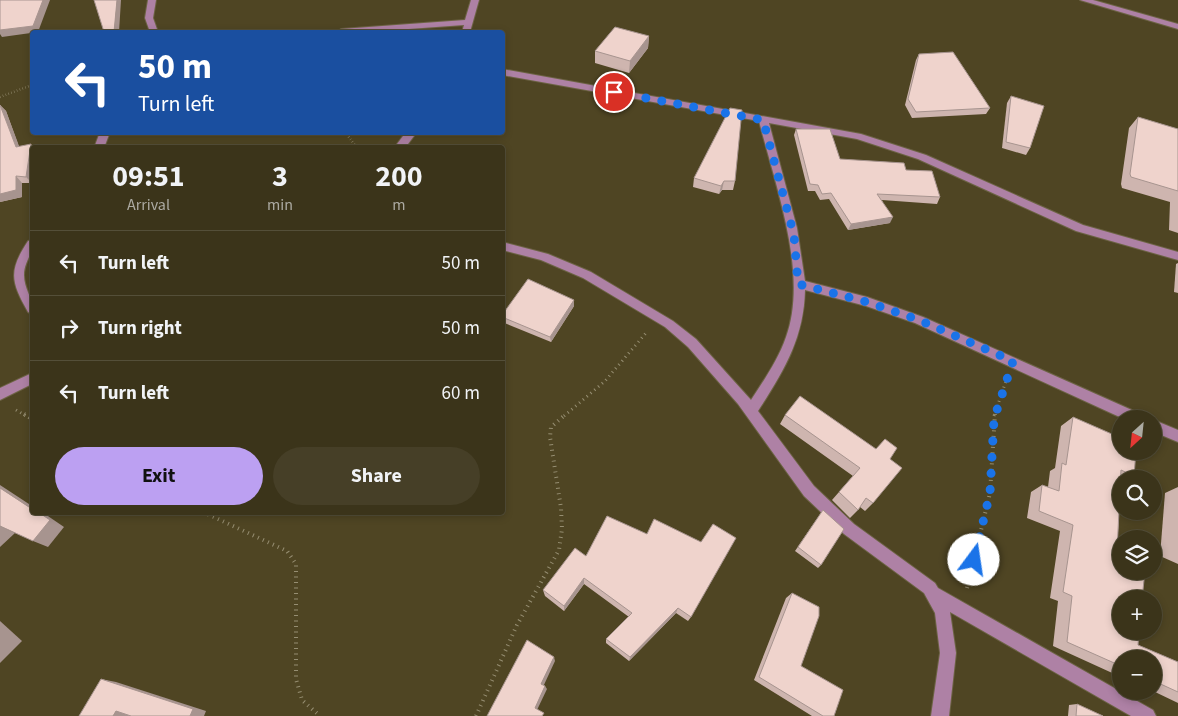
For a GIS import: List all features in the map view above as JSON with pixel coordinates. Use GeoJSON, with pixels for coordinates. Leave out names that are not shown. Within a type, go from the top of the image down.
{"type":"FeatureCollection","features":[{"type":"Feature","properties":{"kind":"street"},"geometry":{"type":"LineString","coordinates":[[152,0],[150,18],[153,30]]}},
{"type":"Feature","properties":{"kind":"street"},"geometry":{"type":"LineString","coordinates":[[467,30],[475,0]]}},
{"type":"Feature","properties":{"kind":"street"},"geometry":{"type":"LineString","coordinates":[[1084,0],[1130,10],[1178,27]]}},
{"type":"Feature","properties":{"kind":"street"},"geometry":{"type":"LineString","coordinates":[[367,30],[469,22]]}},
{"type":"Feature","properties":{"kind":"street"},"geometry":{"type":"LineString","coordinates":[[505,73],[858,136],[922,157],[1080,228],[1178,256]]}},
{"type":"Feature","properties":{"kind":"street"},"geometry":{"type":"LineString","coordinates":[[750,412],[779,366],[794,335],[798,306],[794,235],[763,120]]}},
{"type":"Feature","properties":{"kind":"street"},"geometry":{"type":"LineString","coordinates":[[401,145],[410,135]]}},
{"type":"Feature","properties":{"kind":"street"},"geometry":{"type":"LineString","coordinates":[[505,247],[544,257],[587,275],[660,317],[692,343],[750,412],[809,491],[849,529],[930,588],[942,611],[948,653],[940,716]]}},
{"type":"Feature","properties":{"kind":"street"},"geometry":{"type":"LineString","coordinates":[[30,248],[20,266],[18,285],[30,306]]}},
{"type":"Feature","properties":{"kind":"street"},"geometry":{"type":"LineString","coordinates":[[798,284],[867,302],[919,320],[1119,410]]}},
{"type":"Feature","properties":{"kind":"street"},"geometry":{"type":"LineString","coordinates":[[0,394],[30,379]]}},
{"type":"Feature","properties":{"kind":"street"},"geometry":{"type":"LineString","coordinates":[[1162,429],[1178,436]]}},
{"type":"Feature","properties":{"kind":"street"},"geometry":{"type":"LineString","coordinates":[[932,592],[1147,716]]}},
{"type":"Feature","properties":{"kind":"path"},"geometry":{"type":"LineString","coordinates":[[0,97],[30,86]]}},
{"type":"Feature","properties":{"kind":"path"},"geometry":{"type":"LineString","coordinates":[[476,716],[517,625],[558,550],[561,541],[562,528],[558,487],[549,438],[551,427],[605,381],[660,317]]}},
{"type":"Feature","properties":{"kind":"path"},"geometry":{"type":"LineString","coordinates":[[962,610],[990,493],[994,419],[1013,361]]}},
{"type":"Feature","properties":{"kind":"path"},"geometry":{"type":"LineString","coordinates":[[210,515],[287,551],[296,564],[296,666],[299,693],[307,705],[320,716]]}},
{"type":"Feature","properties":{"kind":"building"},"geometry":{"type":"Polygon","coordinates":[[[0,0],[43,0],[33,26],[0,30],[0,0]]]}},
{"type":"Feature","properties":{"kind":"building"},"geometry":{"type":"Polygon","coordinates":[[[94,0],[117,0],[114,30],[103,30],[94,0]]]}},
{"type":"Feature","properties":{"kind":"building"},"geometry":{"type":"Polygon","coordinates":[[[615,27],[649,36],[630,61],[595,51],[615,27]]]}},
{"type":"Feature","properties":{"kind":"building"},"geometry":{"type":"Polygon","coordinates":[[[953,52],[990,108],[916,112],[908,99],[919,54],[953,52]]]}},
{"type":"Feature","properties":{"kind":"building"},"geometry":{"type":"Polygon","coordinates":[[[1011,96],[1044,106],[1030,148],[1006,142],[1011,96]]]}},
{"type":"Feature","properties":{"kind":"building"},"geometry":{"type":"Polygon","coordinates":[[[0,105],[16,147],[31,144],[26,177],[16,176],[16,190],[0,194],[0,105]]]}},
{"type":"Feature","properties":{"kind":"building"},"geometry":{"type":"Polygon","coordinates":[[[730,108],[742,110],[735,181],[724,181],[721,186],[694,178],[730,108]]]}},
{"type":"Feature","properties":{"kind":"building"},"geometry":{"type":"Polygon","coordinates":[[[1138,117],[1178,129],[1178,191],[1131,177],[1138,117]]]}},
{"type":"Feature","properties":{"kind":"building"},"geometry":{"type":"Polygon","coordinates":[[[796,129],[830,129],[840,159],[904,163],[906,170],[932,171],[940,197],[877,194],[893,217],[851,224],[831,193],[822,194],[818,185],[810,184],[796,129]]]}},
{"type":"Feature","properties":{"kind":"building"},"geometry":{"type":"Polygon","coordinates":[[[528,279],[574,300],[550,337],[505,318],[505,311],[528,279]]]}},
{"type":"Feature","properties":{"kind":"building"},"geometry":{"type":"Polygon","coordinates":[[[800,396],[876,449],[885,439],[897,448],[890,459],[902,468],[873,503],[866,498],[858,510],[839,492],[860,468],[785,415],[800,396]]]}},
{"type":"Feature","properties":{"kind":"building"},"geometry":{"type":"Polygon","coordinates":[[[1073,417],[1112,434],[1112,460],[1135,460],[1134,470],[1112,470],[1112,520],[1119,520],[1118,530],[1112,530],[1112,580],[1144,580],[1143,590],[1112,590],[1112,640],[1138,640],[1138,645],[1150,650],[1112,650],[1112,662],[1067,642],[1072,596],[1063,592],[1073,525],[1039,511],[1042,485],[1059,491],[1062,463],[1066,465],[1073,417]]]}},
{"type":"Feature","properties":{"kind":"building"},"geometry":{"type":"Polygon","coordinates":[[[0,488],[30,508],[30,515],[42,515],[50,520],[33,541],[0,526],[0,488]]]}},
{"type":"Feature","properties":{"kind":"building"},"geometry":{"type":"Polygon","coordinates":[[[823,510],[844,529],[821,565],[798,547],[823,510]]]}},
{"type":"Feature","properties":{"kind":"building"},"geometry":{"type":"Polygon","coordinates":[[[607,516],[647,534],[654,519],[701,542],[713,524],[736,538],[691,617],[678,608],[630,657],[606,639],[632,613],[584,578],[564,606],[543,590],[575,548],[586,556],[607,516]]]}},
{"type":"Feature","properties":{"kind":"building"},"geometry":{"type":"Polygon","coordinates":[[[792,593],[819,607],[819,616],[801,666],[843,690],[834,716],[823,716],[759,677],[792,593]]]}},
{"type":"Feature","properties":{"kind":"building"},"geometry":{"type":"Polygon","coordinates":[[[527,640],[554,657],[541,684],[545,686],[535,708],[544,713],[542,716],[487,716],[527,640]]]}},
{"type":"Feature","properties":{"kind":"building"},"geometry":{"type":"Polygon","coordinates":[[[1162,655],[1178,662],[1178,692],[1162,685],[1162,655]]]}},
{"type":"Feature","properties":{"kind":"building"},"geometry":{"type":"Polygon","coordinates":[[[101,679],[193,709],[190,716],[131,716],[116,711],[113,716],[79,716],[101,679]]]}},
{"type":"Feature","properties":{"kind":"building"},"geometry":{"type":"Polygon","coordinates":[[[1077,704],[1103,716],[1076,716],[1077,704]]]}},
{"type":"Feature","properties":{"kind":"route"},"geometry":{"type":"LineString","coordinates":[[614,92],[763,120],[777,179],[794,235],[798,284],[867,302],[919,320],[1013,361],[994,419],[990,493],[974,560]]}}]}
